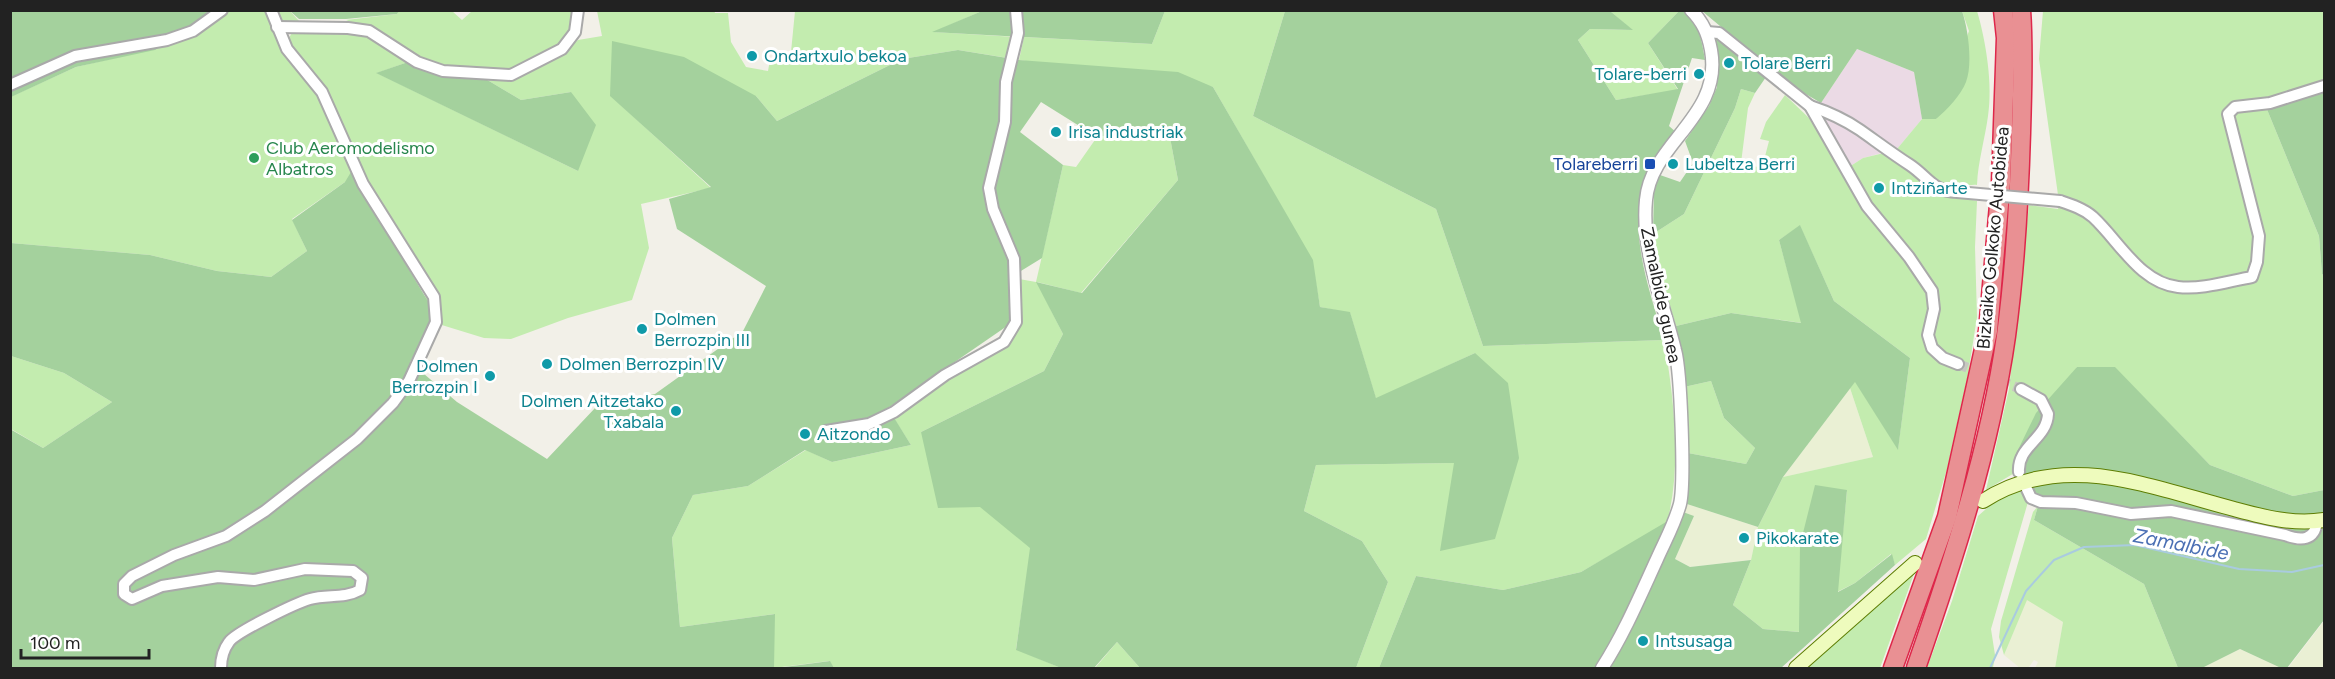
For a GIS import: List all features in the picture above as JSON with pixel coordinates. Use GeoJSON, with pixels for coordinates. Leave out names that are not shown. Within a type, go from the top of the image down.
{"type":"FeatureCollection","features":[{"type":"Feature","properties":{"kind":"highway","name":"Bizkaiko Golkoko Autobidea"},"geometry":{"type":"LineString","coordinates":[[1893,669],[1947,517],[1988,331],[2001,182],[2006,38],[2003,10]]}},
{"type":"Feature","properties":{"kind":"highway","name":"Bizkaiko Golkoko Autobidea"},"geometry":{"type":"LineString","coordinates":[[1916,669],[1935,613],[1983,449],[2006,337],[2020,182],[2023,39],[2021,10]]}},
{"type":"Feature","properties":{"kind":"main road"},"geometry":{"type":"LineString","coordinates":[[1983,501],[2001,489],[2028,479],[2082,473],[2121,480],[2276,519],[2321,521]]}},
{"type":"Feature","properties":{"kind":"main road"},"geometry":{"type":"LineString","coordinates":[[1796,669],[1915,563]]}},
{"type":"Feature","properties":{"kind":"street"},"geometry":{"type":"LineString","coordinates":[[10,85],[75,56],[166,40],[184,34],[222,10]]}},
{"type":"Feature","properties":{"kind":"street"},"geometry":{"type":"LineString","coordinates":[[221,669],[221,657],[229,641],[247,629],[311,598],[350,596],[360,590],[362,578],[352,571],[328,568],[305,569],[254,580],[218,577],[173,585],[132,598],[124,594],[124,584],[132,576],[174,555],[226,536],[265,511],[357,440],[393,403],[409,381],[436,322],[434,297],[363,184],[322,92],[286,49],[271,10]]}},
{"type":"Feature","properties":{"kind":"street"},"geometry":{"type":"LineString","coordinates":[[277,27],[348,28],[369,31],[417,63],[443,71],[511,75],[562,50],[575,32],[579,10]]}},
{"type":"Feature","properties":{"kind":"street"},"geometry":{"type":"LineString","coordinates":[[826,431],[869,424],[894,412],[945,375],[1004,342],[1013,331],[1016,322],[1014,259],[993,209],[989,188],[1005,122],[1006,82],[1018,33],[1016,10]]}},
{"type":"Feature","properties":{"kind":"street","name":"Zamalbide gunea"},"geometry":{"type":"LineString","coordinates":[[1602,669],[1617,646],[1680,504],[1682,473],[1676,354],[1651,263],[1645,213],[1651,179],[1696,115],[1709,87],[1712,58],[1707,32],[1691,10]]}},
{"type":"Feature","properties":{"kind":"street","name":"Zamalbide gunea"},"geometry":{"type":"LineString","coordinates":[[1707,32],[1719,33],[1810,106],[1834,114],[1860,130],[1911,165],[1932,186],[1957,192],[2060,201],[2075,206],[2093,217],[2146,273],[2168,285],[2202,286],[2252,277],[2259,236],[2228,114],[2235,107],[2270,103],[2325,86]]}},
{"type":"Feature","properties":{"kind":"street","name":"Zamalbide gunea"},"geometry":{"type":"LineString","coordinates":[[1810,106],[1867,206],[1909,257],[1932,291],[1934,309],[1928,335],[1932,348],[1942,358],[1958,364]]}},
{"type":"Feature","properties":{"kind":"street"},"geometry":{"type":"LineString","coordinates":[[2019,472],[2024,452],[2042,434],[2048,414],[2041,400],[2021,389]]}},
{"type":"Feature","properties":{"kind":"street"},"geometry":{"type":"LineString","coordinates":[[2025,485],[2031,498],[2040,502],[2076,503],[2131,514],[2171,511],[2285,535],[2296,540],[2306,540],[2313,535],[2321,521]]}},
{"type":"Feature","properties":{"kind":"shaded area"},"geometry":{"type":"Polygon","coordinates":[[[1857,49],[1914,72],[1922,119],[1897,149],[1863,158],[1849,167],[1817,114],[1821,103],[1857,49]]]}},
{"type":"Feature","properties":{"kind":"green space"},"geometry":{"type":"Polygon","coordinates":[[[399,10],[452,11],[462,20],[472,11],[576,11],[575,24],[559,47],[516,69],[504,71],[443,68],[418,60],[389,37],[346,20],[397,14],[399,10]]]}},
{"type":"Feature","properties":{"kind":"green space"},"geometry":{"type":"Polygon","coordinates":[[[714,10],[715,13],[728,13],[731,42],[746,67],[768,71],[770,60],[791,52],[795,11],[982,11],[934,32],[1016,37],[1008,58],[958,50],[902,59],[777,121],[756,96],[611,96],[711,188],[641,204],[649,248],[632,300],[568,318],[511,339],[484,338],[432,322],[420,284],[398,247],[345,182],[292,219],[307,251],[271,277],[217,271],[150,255],[11,243],[10,97],[76,67],[158,48],[199,34],[228,11],[265,11],[281,50],[294,30],[283,21],[277,11],[290,11],[308,31],[351,33],[372,39],[408,62],[377,73],[578,171],[571,92],[521,100],[479,75],[516,75],[551,61],[578,40],[602,36],[597,11],[714,10]]]}},
{"type":"Feature","properties":{"kind":"green space"},"geometry":{"type":"Polygon","coordinates":[[[10,11],[211,11],[155,50],[76,67],[11,97],[10,11]]]}},
{"type":"Feature","properties":{"kind":"green space"},"geometry":{"type":"Polygon","coordinates":[[[290,11],[399,11],[397,14],[346,19],[299,19],[290,11]]]}},
{"type":"Feature","properties":{"kind":"green space"},"geometry":{"type":"Polygon","coordinates":[[[982,11],[1165,11],[1152,44],[932,32],[982,11]]]}},
{"type":"Feature","properties":{"kind":"green space"},"geometry":{"type":"Polygon","coordinates":[[[1165,11],[1285,11],[1253,116],[1436,209],[1483,346],[1664,340],[1675,432],[1672,501],[1667,523],[1581,572],[1503,590],[1416,576],[1379,668],[1356,668],[1388,582],[1362,541],[1304,511],[1316,465],[1454,463],[1475,353],[1376,399],[1350,313],[1320,307],[1312,260],[1213,87],[1019,60],[1024,37],[1152,44],[1165,11]]]}},
{"type":"Feature","properties":{"kind":"green space"},"geometry":{"type":"Polygon","coordinates":[[[1285,11],[1610,11],[1633,30],[1590,29],[1578,40],[1616,100],[1678,89],[1648,43],[1679,11],[1684,11],[1699,33],[1705,60],[1692,58],[1669,126],[1677,133],[1651,178],[1640,203],[1641,255],[1664,340],[1483,346],[1436,209],[1253,116],[1285,11]]]}},
{"type":"Feature","properties":{"kind":"green space"},"geometry":{"type":"Polygon","coordinates":[[[1610,11],[1679,11],[1648,43],[1678,90],[1616,100],[1578,40],[1590,29],[1632,30],[1610,11]]]}},
{"type":"Feature","properties":{"kind":"green space"},"geometry":{"type":"Polygon","coordinates":[[[1702,11],[1962,11],[1969,46],[1966,82],[1953,102],[1936,119],[1922,119],[1914,72],[1857,49],[1821,103],[1792,86],[1702,11]]]}},
{"type":"Feature","properties":{"kind":"green space"},"geometry":{"type":"Polygon","coordinates":[[[1962,11],[1977,11],[1988,63],[1990,91],[1977,185],[1949,188],[1928,178],[1897,149],[1922,119],[1936,119],[1969,31],[1962,11]]]}},
{"type":"Feature","properties":{"kind":"green space"},"geometry":{"type":"Polygon","coordinates":[[[2043,11],[2324,11],[2324,88],[2266,107],[2319,236],[2324,276],[2324,490],[2293,496],[2210,465],[2114,367],[2077,367],[2021,469],[1986,490],[2009,389],[2029,205],[2058,209],[2039,59],[2043,11]]]}},
{"type":"Feature","properties":{"kind":"green space"},"geometry":{"type":"Polygon","coordinates":[[[1713,35],[1718,36],[1766,77],[1755,93],[1741,89],[1735,108],[1684,214],[1653,234],[1654,187],[1660,175],[1680,182],[1693,163],[1685,141],[1709,106],[1717,87],[1713,35]]]}},
{"type":"Feature","properties":{"kind":"green space"},"geometry":{"type":"Polygon","coordinates":[[[612,41],[684,57],[756,96],[777,121],[902,59],[958,50],[1019,60],[1178,72],[1213,87],[1313,260],[1320,307],[1350,312],[1376,398],[1475,353],[1508,383],[1519,458],[1495,539],[1440,551],[1454,463],[1316,465],[1304,511],[1362,541],[1388,582],[1356,668],[1140,668],[1117,642],[1094,668],[1061,668],[1016,650],[1030,548],[980,507],[938,508],[921,432],[1044,371],[1063,334],[1036,282],[1082,293],[1178,180],[1168,127],[1097,137],[1041,102],[1020,132],[1063,165],[1042,258],[1011,277],[1010,324],[888,408],[911,445],[832,462],[805,450],[748,486],[693,495],[672,538],[680,627],[775,614],[774,668],[11,668],[10,429],[43,448],[112,402],[64,373],[11,356],[11,243],[150,255],[217,271],[271,277],[307,251],[292,220],[345,182],[351,172],[429,303],[432,322],[410,362],[457,402],[547,459],[596,407],[655,394],[743,331],[766,286],[677,229],[669,199],[711,187],[610,96],[612,41]]]}},
{"type":"Feature","properties":{"kind":"green space"},"geometry":{"type":"Polygon","coordinates":[[[408,62],[444,76],[479,75],[521,100],[571,92],[596,125],[578,171],[376,73],[408,62]]]}},
{"type":"Feature","properties":{"kind":"green space"},"geometry":{"type":"Polygon","coordinates":[[[2324,88],[2324,276],[2319,236],[2266,107],[2324,88]]]}},
{"type":"Feature","properties":{"kind":"green space"},"geometry":{"type":"Polygon","coordinates":[[[1741,89],[1755,93],[1748,108],[1741,163],[1762,168],[1769,141],[1760,139],[1766,122],[1785,95],[1809,118],[1880,229],[1926,288],[1921,266],[1885,225],[1849,167],[1863,158],[1884,153],[1914,171],[1939,193],[1977,201],[1975,247],[1977,317],[1968,374],[1947,469],[1926,539],[1895,565],[1891,554],[1855,583],[1837,592],[1847,491],[1800,545],[1800,632],[1763,629],[1733,605],[1751,560],[1758,527],[1783,477],[1873,457],[1850,388],[1855,381],[1898,449],[1910,358],[1834,301],[1800,226],[1779,240],[1802,323],[1731,313],[1676,326],[1657,262],[1653,234],[1684,214],[1735,108],[1741,89]]]}},
{"type":"Feature","properties":{"kind":"green space"},"geometry":{"type":"Polygon","coordinates":[[[1168,127],[1178,180],[1081,293],[1037,282],[1063,334],[1044,371],[921,432],[980,506],[1031,548],[1016,649],[1061,668],[834,668],[829,661],[774,668],[774,614],[680,627],[672,538],[693,495],[748,486],[806,450],[832,462],[911,445],[893,417],[949,378],[1002,348],[1012,339],[1018,326],[1019,279],[1036,282],[1063,165],[1076,167],[1097,137],[1168,127]]]}},
{"type":"Feature","properties":{"kind":"green space"},"geometry":{"type":"Polygon","coordinates":[[[1800,225],[1834,301],[1910,358],[1898,450],[1855,382],[1783,477],[1758,527],[1687,504],[1688,453],[1746,464],[1755,448],[1724,418],[1711,381],[1684,387],[1676,326],[1731,313],[1801,323],[1779,240],[1800,225]]]}},
{"type":"Feature","properties":{"kind":"green space"},"geometry":{"type":"Polygon","coordinates":[[[11,356],[64,373],[112,402],[43,448],[11,429],[11,356]]]}},
{"type":"Feature","properties":{"kind":"green space"},"geometry":{"type":"Polygon","coordinates":[[[2077,367],[2115,367],[2210,465],[2293,496],[2324,490],[2324,620],[2287,668],[2281,668],[2240,649],[2202,668],[2178,668],[2144,584],[2034,520],[2038,506],[2015,456],[2036,413],[2077,367]]]}},
{"type":"Feature","properties":{"kind":"green space"},"geometry":{"type":"Polygon","coordinates":[[[1711,381],[1724,418],[1755,448],[1746,464],[1688,453],[1684,387],[1711,381]]]}},
{"type":"Feature","properties":{"kind":"green space"},"geometry":{"type":"Polygon","coordinates":[[[1850,388],[1873,457],[1783,477],[1850,388]]]}},
{"type":"Feature","properties":{"kind":"green space"},"geometry":{"type":"Polygon","coordinates":[[[1815,485],[1847,490],[1838,592],[1855,583],[1892,554],[1895,565],[1781,668],[1379,668],[1416,576],[1503,590],[1581,572],[1683,512],[1694,516],[1675,559],[1690,567],[1751,560],[1733,605],[1763,629],[1799,632],[1800,545],[1815,485]]]}},
{"type":"Feature","properties":{"kind":"green space"},"geometry":{"type":"Polygon","coordinates":[[[2021,487],[2028,502],[1991,629],[1995,655],[1993,668],[1927,668],[1952,601],[1978,516],[1994,502],[2021,487]]]}},
{"type":"Feature","properties":{"kind":"green space"},"geometry":{"type":"Polygon","coordinates":[[[1687,504],[1758,527],[1751,560],[1690,567],[1675,559],[1694,516],[1683,512],[1687,504]]]}},
{"type":"Feature","properties":{"kind":"green space"},"geometry":{"type":"Polygon","coordinates":[[[2038,506],[2034,520],[2144,584],[2178,668],[2055,668],[2063,622],[2027,600],[2004,655],[1999,637],[2001,621],[2033,512],[2038,506]]]}},
{"type":"Feature","properties":{"kind":"green space"},"geometry":{"type":"Polygon","coordinates":[[[1915,571],[1880,668],[1805,668],[1915,571]]]}},
{"type":"Feature","properties":{"kind":"green space"},"geometry":{"type":"Polygon","coordinates":[[[2027,599],[2063,622],[2055,668],[2035,668],[2038,662],[2034,660],[2029,667],[2020,668],[2004,655],[2027,599]]]}},
{"type":"Feature","properties":{"kind":"green space"},"geometry":{"type":"Polygon","coordinates":[[[2324,621],[2324,668],[2288,668],[2324,621]]]}},
{"type":"Feature","properties":{"kind":"green space"},"geometry":{"type":"Polygon","coordinates":[[[1117,642],[1140,668],[1095,668],[1117,642]]]}},
{"type":"Feature","properties":{"kind":"green space"},"geometry":{"type":"Polygon","coordinates":[[[2240,649],[2281,668],[2202,668],[2240,649]]]}},
{"type":"Feature","properties":{"kind":"green space"},"geometry":{"type":"Polygon","coordinates":[[[830,661],[834,668],[777,668],[830,661]]]}},
{"type":"Feature","properties":{"kind":"waterway","name":"Zamalbide"},"geometry":{"type":"LineString","coordinates":[[1990,668],[2026,591],[2054,560],[2084,547],[2135,545],[2239,569],[2292,572],[2324,565]]}},
{"type":"Feature","properties":{"kind":"tunnel"},"geometry":{"type":"LineString","coordinates":[[1958,364],[2021,389]]}},
{"type":"Feature","properties":{"kind":"place","name":"Ondartxulo bekoa"},"geometry":{"type":"Point","coordinates":[752,56]}},
{"type":"Feature","properties":{"kind":"place","name":"Tolare Berri"},"geometry":{"type":"Point","coordinates":[1729,63]}},
{"type":"Feature","properties":{"kind":"place","name":"Tolare-berri"},"geometry":{"type":"Point","coordinates":[1699,74]}},
{"type":"Feature","properties":{"kind":"place","name":"Irisa industriak"},"geometry":{"type":"Point","coordinates":[1056,132]}},
{"type":"Feature","properties":{"kind":"place","name":"Club Aeromodelismo Albatros"},"geometry":{"type":"Point","coordinates":[254,158]}},
{"type":"Feature","properties":{"kind":"place","name":"Tolareberri"},"geometry":{"type":"Point","coordinates":[1650,164]}},
{"type":"Feature","properties":{"kind":"place","name":"Lubeltza Berri"},"geometry":{"type":"Point","coordinates":[1673,164]}},
{"type":"Feature","properties":{"kind":"place","name":"Intziñarte"},"geometry":{"type":"Point","coordinates":[1879,188]}},
{"type":"Feature","properties":{"kind":"place","name":"Dolmen Berrozpin III"},"geometry":{"type":"Point","coordinates":[642,329]}},
{"type":"Feature","properties":{"kind":"place","name":"Dolmen Berrozpin IV"},"geometry":{"type":"Point","coordinates":[547,364]}},
{"type":"Feature","properties":{"kind":"place","name":"Dolmen Berrozpin I"},"geometry":{"type":"Point","coordinates":[490,376]}},
{"type":"Feature","properties":{"kind":"place","name":"Dolmen Aitzetako Txabala"},"geometry":{"type":"Point","coordinates":[676,411]}},
{"type":"Feature","properties":{"kind":"place","name":"Aitzondo"},"geometry":{"type":"Point","coordinates":[805,434]}},
{"type":"Feature","properties":{"kind":"place","name":"Pikokarate"},"geometry":{"type":"Point","coordinates":[1744,538]}},
{"type":"Feature","properties":{"kind":"place","name":"Intsusaga"},"geometry":{"type":"Point","coordinates":[1643,641]}}]}
